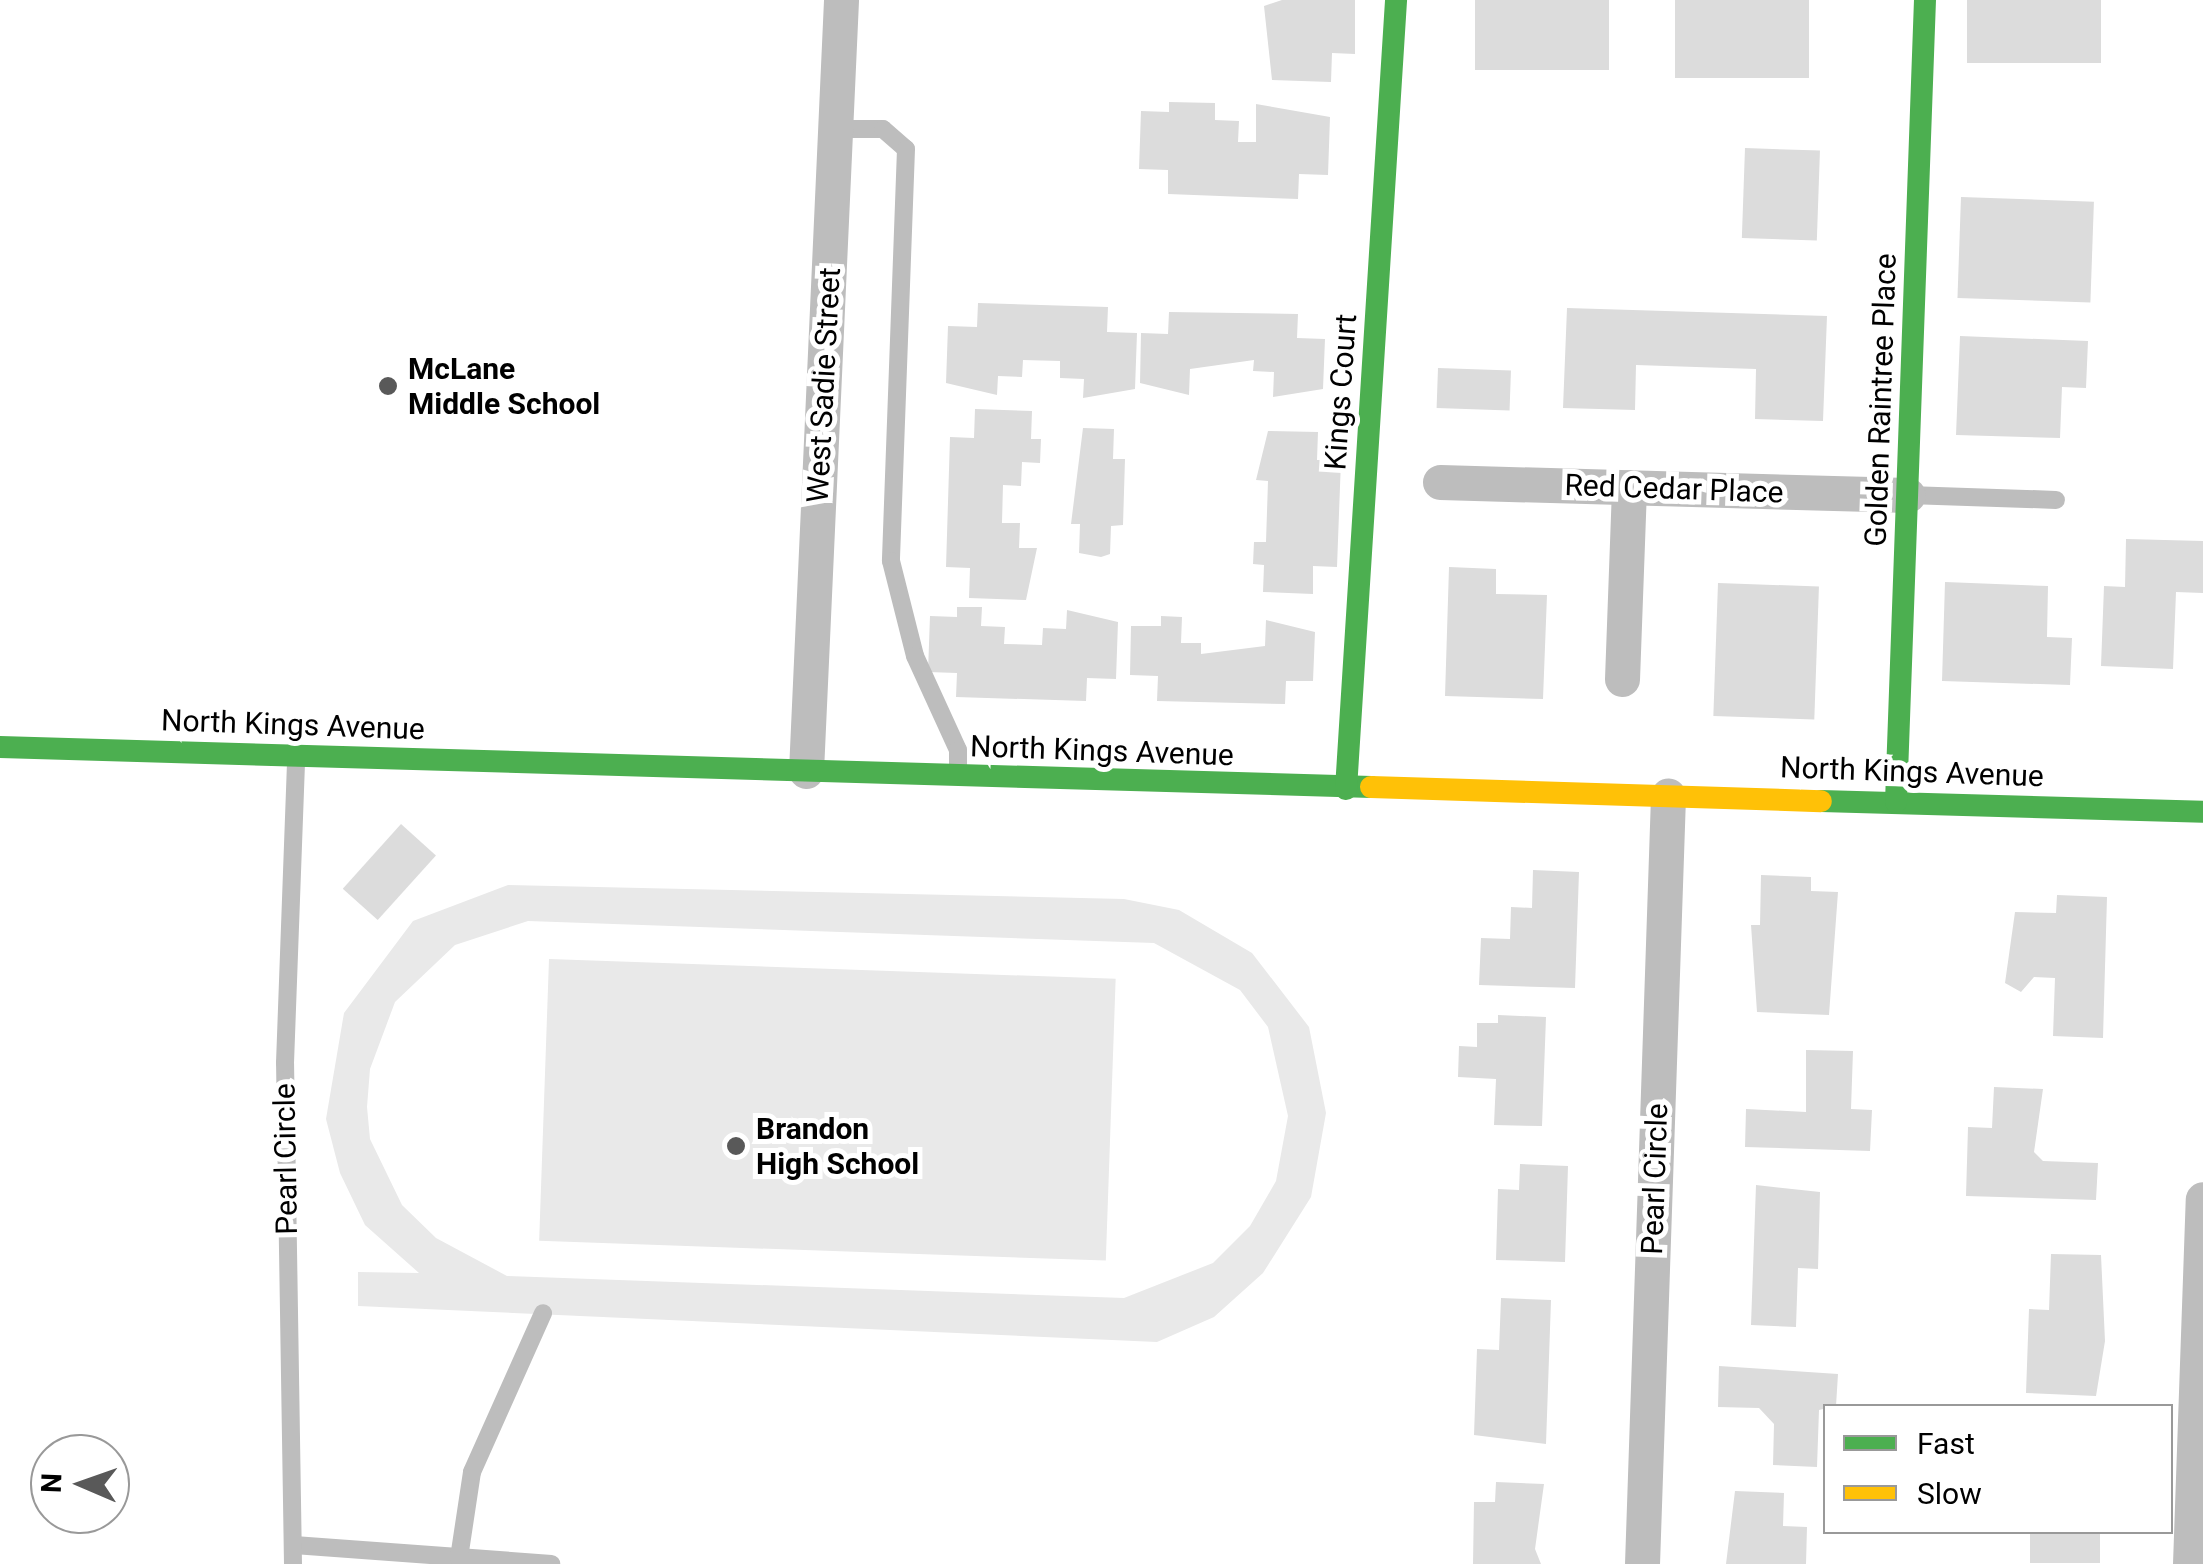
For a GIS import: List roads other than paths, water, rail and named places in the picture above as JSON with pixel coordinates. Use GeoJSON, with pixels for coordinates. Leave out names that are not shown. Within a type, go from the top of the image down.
{"type":"FeatureCollection","features":[{"type":"Feature","properties":{"kind":"street","name":"West Sadie Street"},"geometry":{"type":"LineString","coordinates":[[806,771],[841,0]]}},
{"type":"Feature","properties":{"kind":"street","name":"Kings Court"},"geometry":{"type":"LineString","coordinates":[[1346,788],[1396,0]]}},
{"type":"Feature","properties":{"kind":"street","name":"Golden Raintree Place"},"geometry":{"type":"LineString","coordinates":[[1896,802],[1925,0]]}},
{"type":"Feature","properties":{"kind":"street","name":"Red Cedar Place"},"geometry":{"type":"LineString","coordinates":[[1440,482],[1908,495]]}},
{"type":"Feature","properties":{"kind":"street"},"geometry":{"type":"LineString","coordinates":[[1622,679],[1629,487]]}},
{"type":"Feature","properties":{"kind":"street","name":"North Kings Avenue"},"geometry":{"type":"LineString","coordinates":[[0,747],[2203,812]]}},
{"type":"Feature","properties":{"kind":"street","name":"Pearl Circle"},"geometry":{"type":"LineString","coordinates":[[1642,1564],[1668,795]]}},
{"type":"Feature","properties":{"kind":"street"},"geometry":{"type":"LineString","coordinates":[[2190,1564],[2203,1199]]}},
{"type":"Feature","properties":{"kind":"lane"},"geometry":{"type":"LineString","coordinates":[[836,129],[883,129],[906,150],[891,560],[915,656],[958,750],[958,777]]}},
{"type":"Feature","properties":{"kind":"lane"},"geometry":{"type":"LineString","coordinates":[[1908,495],[2056,500]]}},
{"type":"Feature","properties":{"kind":"lane","name":"Pearl Circle"},"geometry":{"type":"LineString","coordinates":[[294,1555],[284,1063],[296,755]]}},
{"type":"Feature","properties":{"kind":"lane"},"geometry":{"type":"LineString","coordinates":[[460,1558],[472,1472],[543,1314]]}},
{"type":"Feature","properties":{"kind":"lane"},"geometry":{"type":"LineString","coordinates":[[294,1555],[551,1564]]}},
{"type":"Feature","properties":{"kind":"place","name":"McLane Middle School"},"geometry":{"type":"Point","coordinates":[388,386]}},
{"type":"Feature","properties":{"kind":"place","name":"Brandon High School"},"geometry":{"type":"Point","coordinates":[736,1146]}}]}
